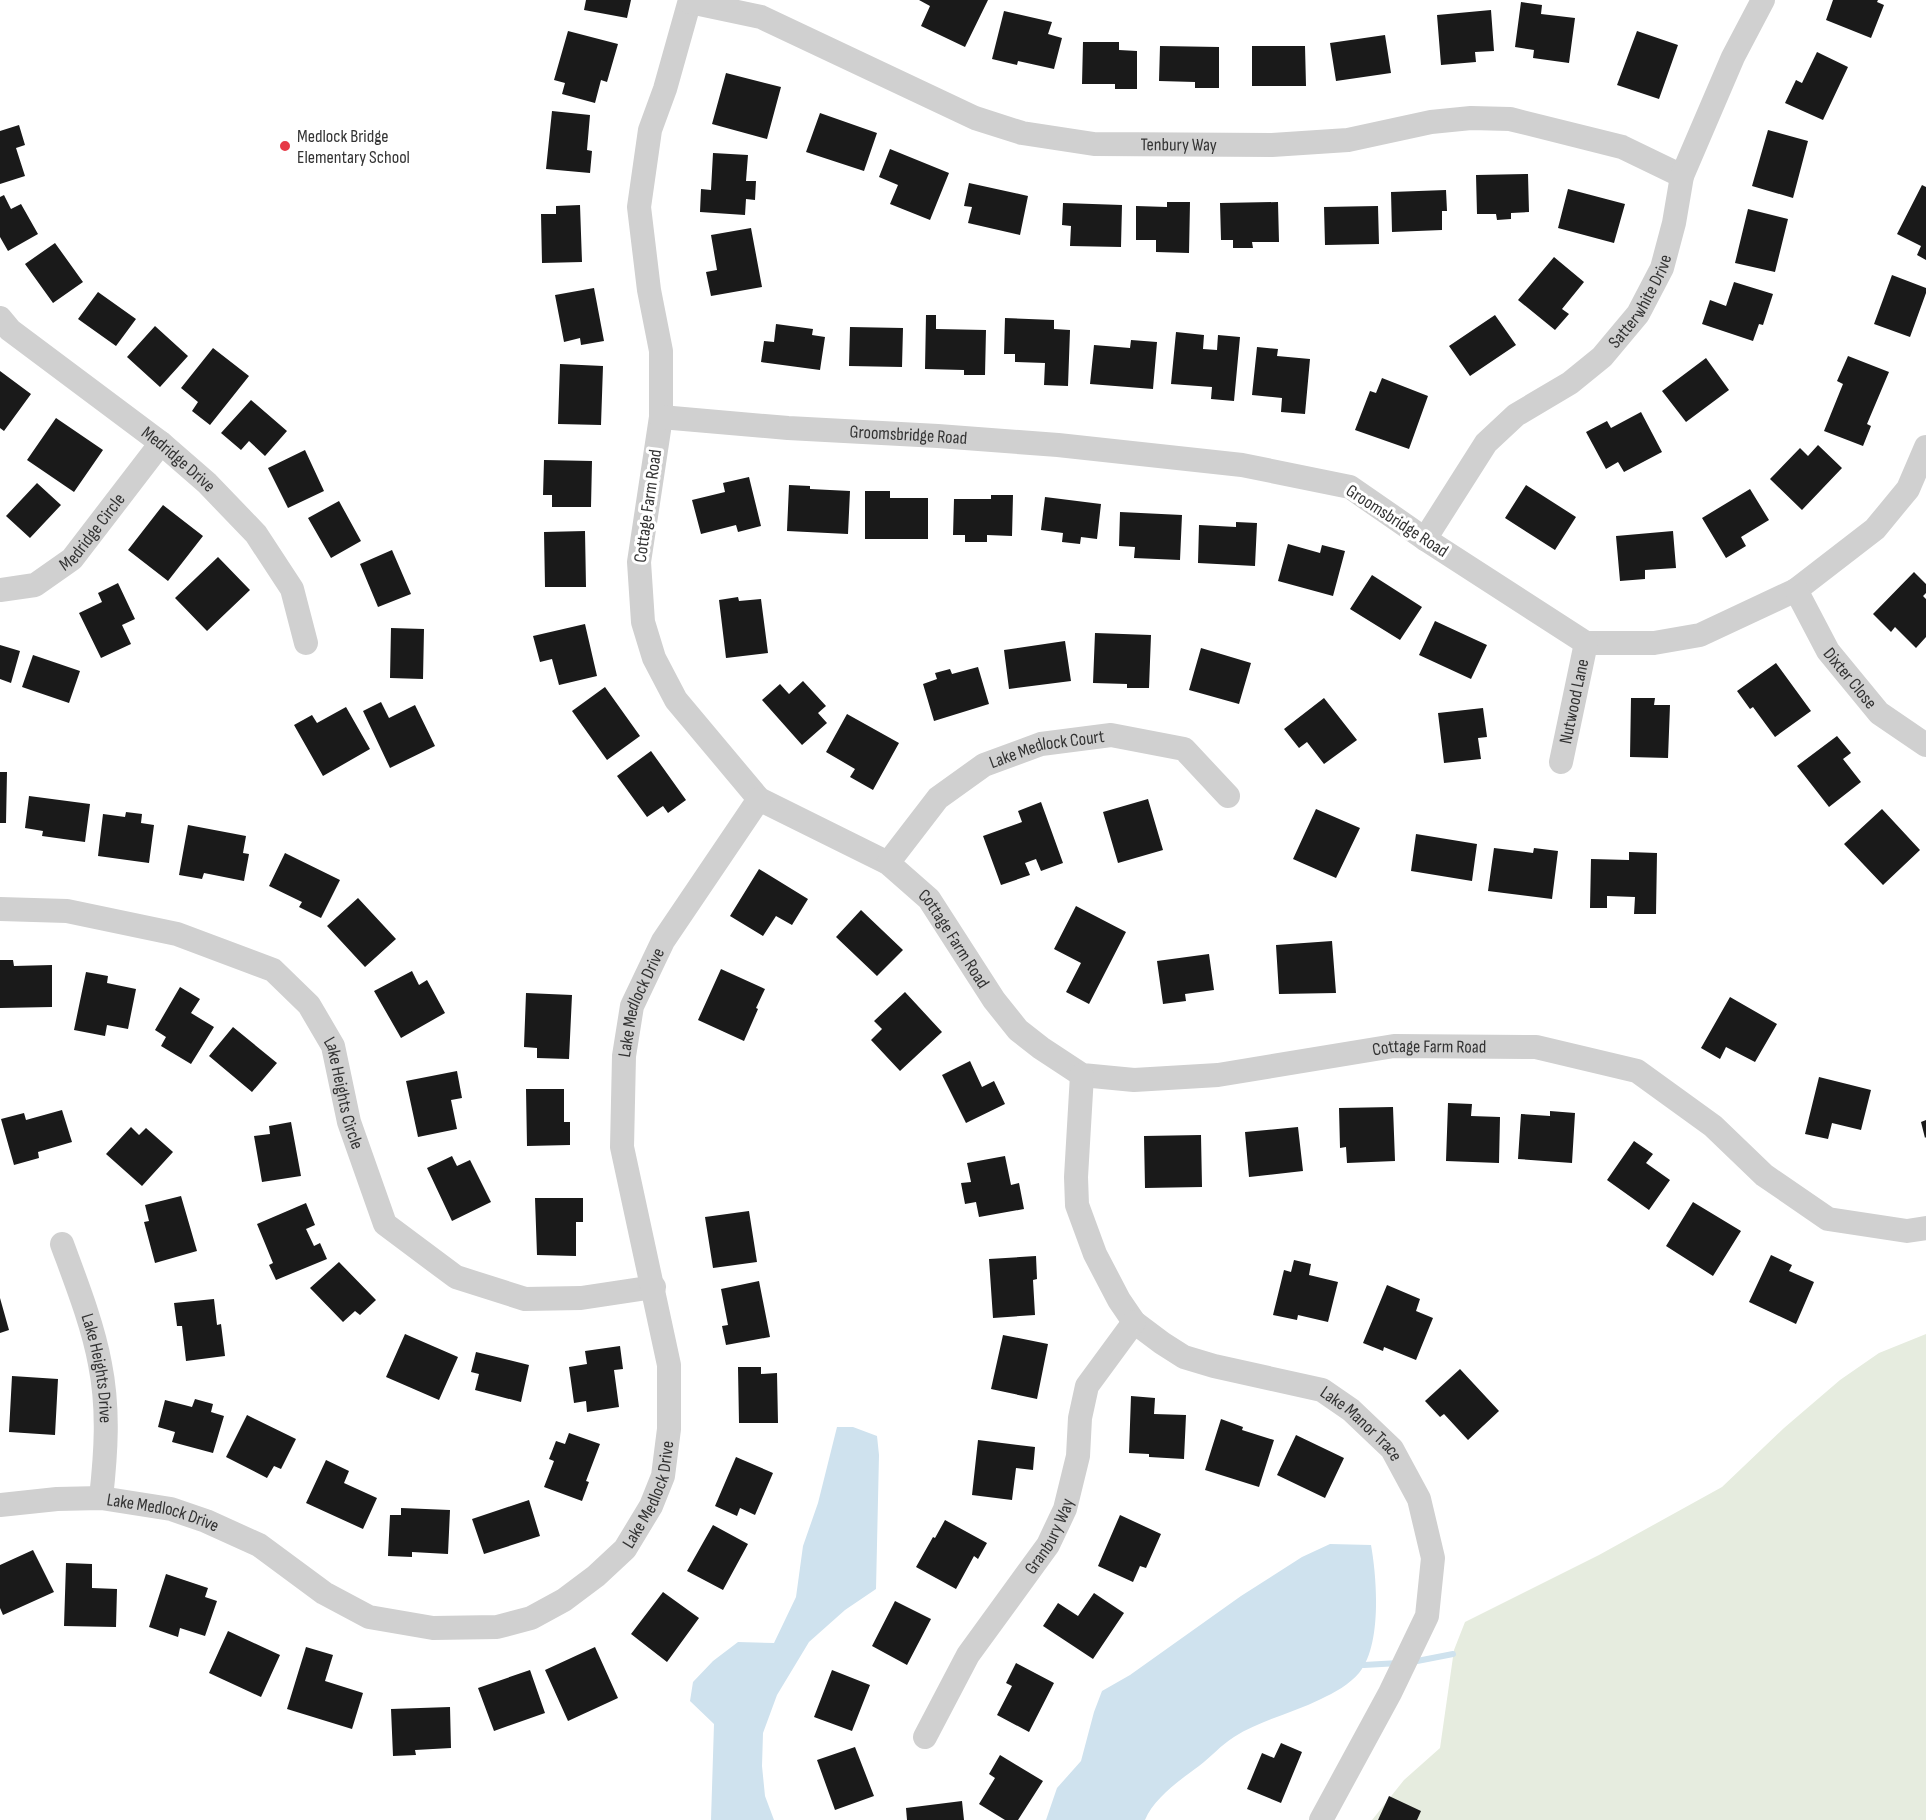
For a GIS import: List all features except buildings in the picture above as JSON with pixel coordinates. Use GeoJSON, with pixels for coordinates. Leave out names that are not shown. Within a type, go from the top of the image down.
{"type":"FeatureCollection","features":[{"type":"Feature","properties":{"kind":"street","name":"Satterwhite Drive"},"geometry":{"type":"LineString","coordinates":[[1425,540],[1486,443],[1516,415],[1570,383],[1602,357],[1638,314],[1662,268],[1674,224],[1682,176],[1734,57],[1763,0]]}},
{"type":"Feature","properties":{"kind":"street","name":"Tenbury Way"},"geometry":{"type":"LineString","coordinates":[[690,1],[761,17],[975,118],[1022,133],[1094,144],[1272,145],[1348,140],[1431,122],[1471,118],[1510,119],[1622,147],[1682,176]]}},
{"type":"Feature","properties":{"kind":"street","name":"Cottage Farm Road"},"geometry":{"type":"LineString","coordinates":[[690,1],[665,88],[650,130],[639,207],[649,290],[661,351],[661,417],[639,562],[643,622],[654,658],[676,700],[759,799],[888,863],[929,899],[994,1000],[1018,1030],[1082,1075],[1134,1080],[1218,1075],[1394,1046],[1536,1047],[1636,1071],[1713,1126],[1764,1175],[1828,1219],[1907,1231],[1926,1228]]}},
{"type":"Feature","properties":{"kind":"street","name":"Medridge Drive"},"geometry":{"type":"LineString","coordinates":[[0,318],[10,330],[161,443],[207,483],[256,534],[292,589],[306,643]]}},
{"type":"Feature","properties":{"kind":"street","name":"Groomsbridge Road"},"geometry":{"type":"LineString","coordinates":[[661,417],[788,428],[1058,445],[1242,465],[1350,487],[1425,540],[1586,643]]}},
{"type":"Feature","properties":{"kind":"street","name":"Medridge Circle"},"geometry":{"type":"LineString","coordinates":[[0,590],[35,585],[72,559],[161,443]]}},
{"type":"Feature","properties":{"kind":"street"},"geometry":{"type":"LineString","coordinates":[[1586,643],[1654,643],[1700,635],[1796,590],[1875,529],[1908,489],[1926,447]]}},
{"type":"Feature","properties":{"kind":"street","name":"Dixter Close"},"geometry":{"type":"LineString","coordinates":[[1796,590],[1828,651],[1872,704],[1880,713],[1926,745]]}},
{"type":"Feature","properties":{"kind":"street","name":"Nutwood Lane"},"geometry":{"type":"LineString","coordinates":[[1561,762],[1586,643]]}},
{"type":"Feature","properties":{"kind":"street","name":"Lake Medlock Court"},"geometry":{"type":"LineString","coordinates":[[888,863],[938,798],[984,765],[1041,744],[1111,735],[1184,749],[1228,796]]}},
{"type":"Feature","properties":{"kind":"street","name":"Lake Medlock Drive"},"geometry":{"type":"LineString","coordinates":[[0,1505],[45,1500],[101,1498],[171,1509],[206,1521],[259,1545],[324,1593],[369,1617],[433,1628],[497,1627],[531,1618],[564,1600],[626,1549],[651,1506],[663,1476],[669,1429],[669,1365],[622,1147],[624,1056],[632,1006],[663,941],[759,799]]}},
{"type":"Feature","properties":{"kind":"street","name":"Lake Heights Circle"},"geometry":{"type":"LineString","coordinates":[[0,909],[67,911],[177,934],[273,970],[309,1005],[333,1046],[349,1122],[385,1224],[456,1277],[525,1299],[581,1298],[654,1287]]}},
{"type":"Feature","properties":{"kind":"street","name":"Lake Manor Trace"},"geometry":{"type":"LineString","coordinates":[[1082,1075],[1076,1177],[1077,1205],[1085,1233],[1095,1254],[1119,1300],[1134,1322],[1184,1357],[1322,1390],[1351,1410],[1392,1449],[1419,1499],[1433,1558],[1427,1616],[1390,1693],[1321,1820]]}},
{"type":"Feature","properties":{"kind":"street","name":"Lake Heights Drive"},"geometry":{"type":"LineString","coordinates":[[62,1244],[80,1294],[100,1363],[107,1417],[101,1498]]}},
{"type":"Feature","properties":{"kind":"street","name":"Granbury Way"},"geometry":{"type":"LineString","coordinates":[[925,1737],[968,1655],[1048,1545],[1065,1509],[1078,1456],[1080,1418],[1087,1386],[1134,1322]]}},
{"type":"Feature","properties":{"kind":"shaded area"},"geometry":{"type":"Polygon","coordinates":[[[1926,1334],[1926,1820],[1372,1820],[1404,1780],[1440,1748],[1454,1650],[1465,1622],[1599,1555],[1722,1487],[1784,1428],[1840,1380],[1879,1353],[1926,1334]]]}},
{"type":"Feature","properties":{"kind":"water"},"geometry":{"type":"Polygon","coordinates":[[[837,1427],[853,1427],[877,1436],[879,1455],[876,1589],[845,1610],[809,1642],[777,1695],[763,1733],[762,1766],[765,1796],[774,1820],[711,1820],[714,1724],[690,1701],[693,1682],[713,1661],[738,1642],[774,1643],[796,1597],[803,1546],[818,1503],[837,1427]]]}},
{"type":"Feature","properties":{"kind":"water"},"geometry":{"type":"Polygon","coordinates":[[[1330,1544],[1371,1545],[1376,1593],[1374,1629],[1366,1661],[1355,1677],[1326,1697],[1255,1726],[1229,1740],[1168,1790],[1145,1820],[1046,1820],[1057,1788],[1081,1761],[1102,1691],[1130,1675],[1241,1596],[1302,1557],[1330,1544]]]}},
{"type":"Feature","properties":{"kind":"waterway"},"geometry":{"type":"LineString","coordinates":[[1412,1662],[1453,1654]]}},
{"type":"Feature","properties":{"kind":"waterway"},"geometry":{"type":"LineString","coordinates":[[1364,1665],[1399,1663]]}},
{"type":"Feature","properties":{"kind":"place","name":"Medlock Bridge Elementary School"},"geometry":{"type":"Point","coordinates":[285,146]}}]}
